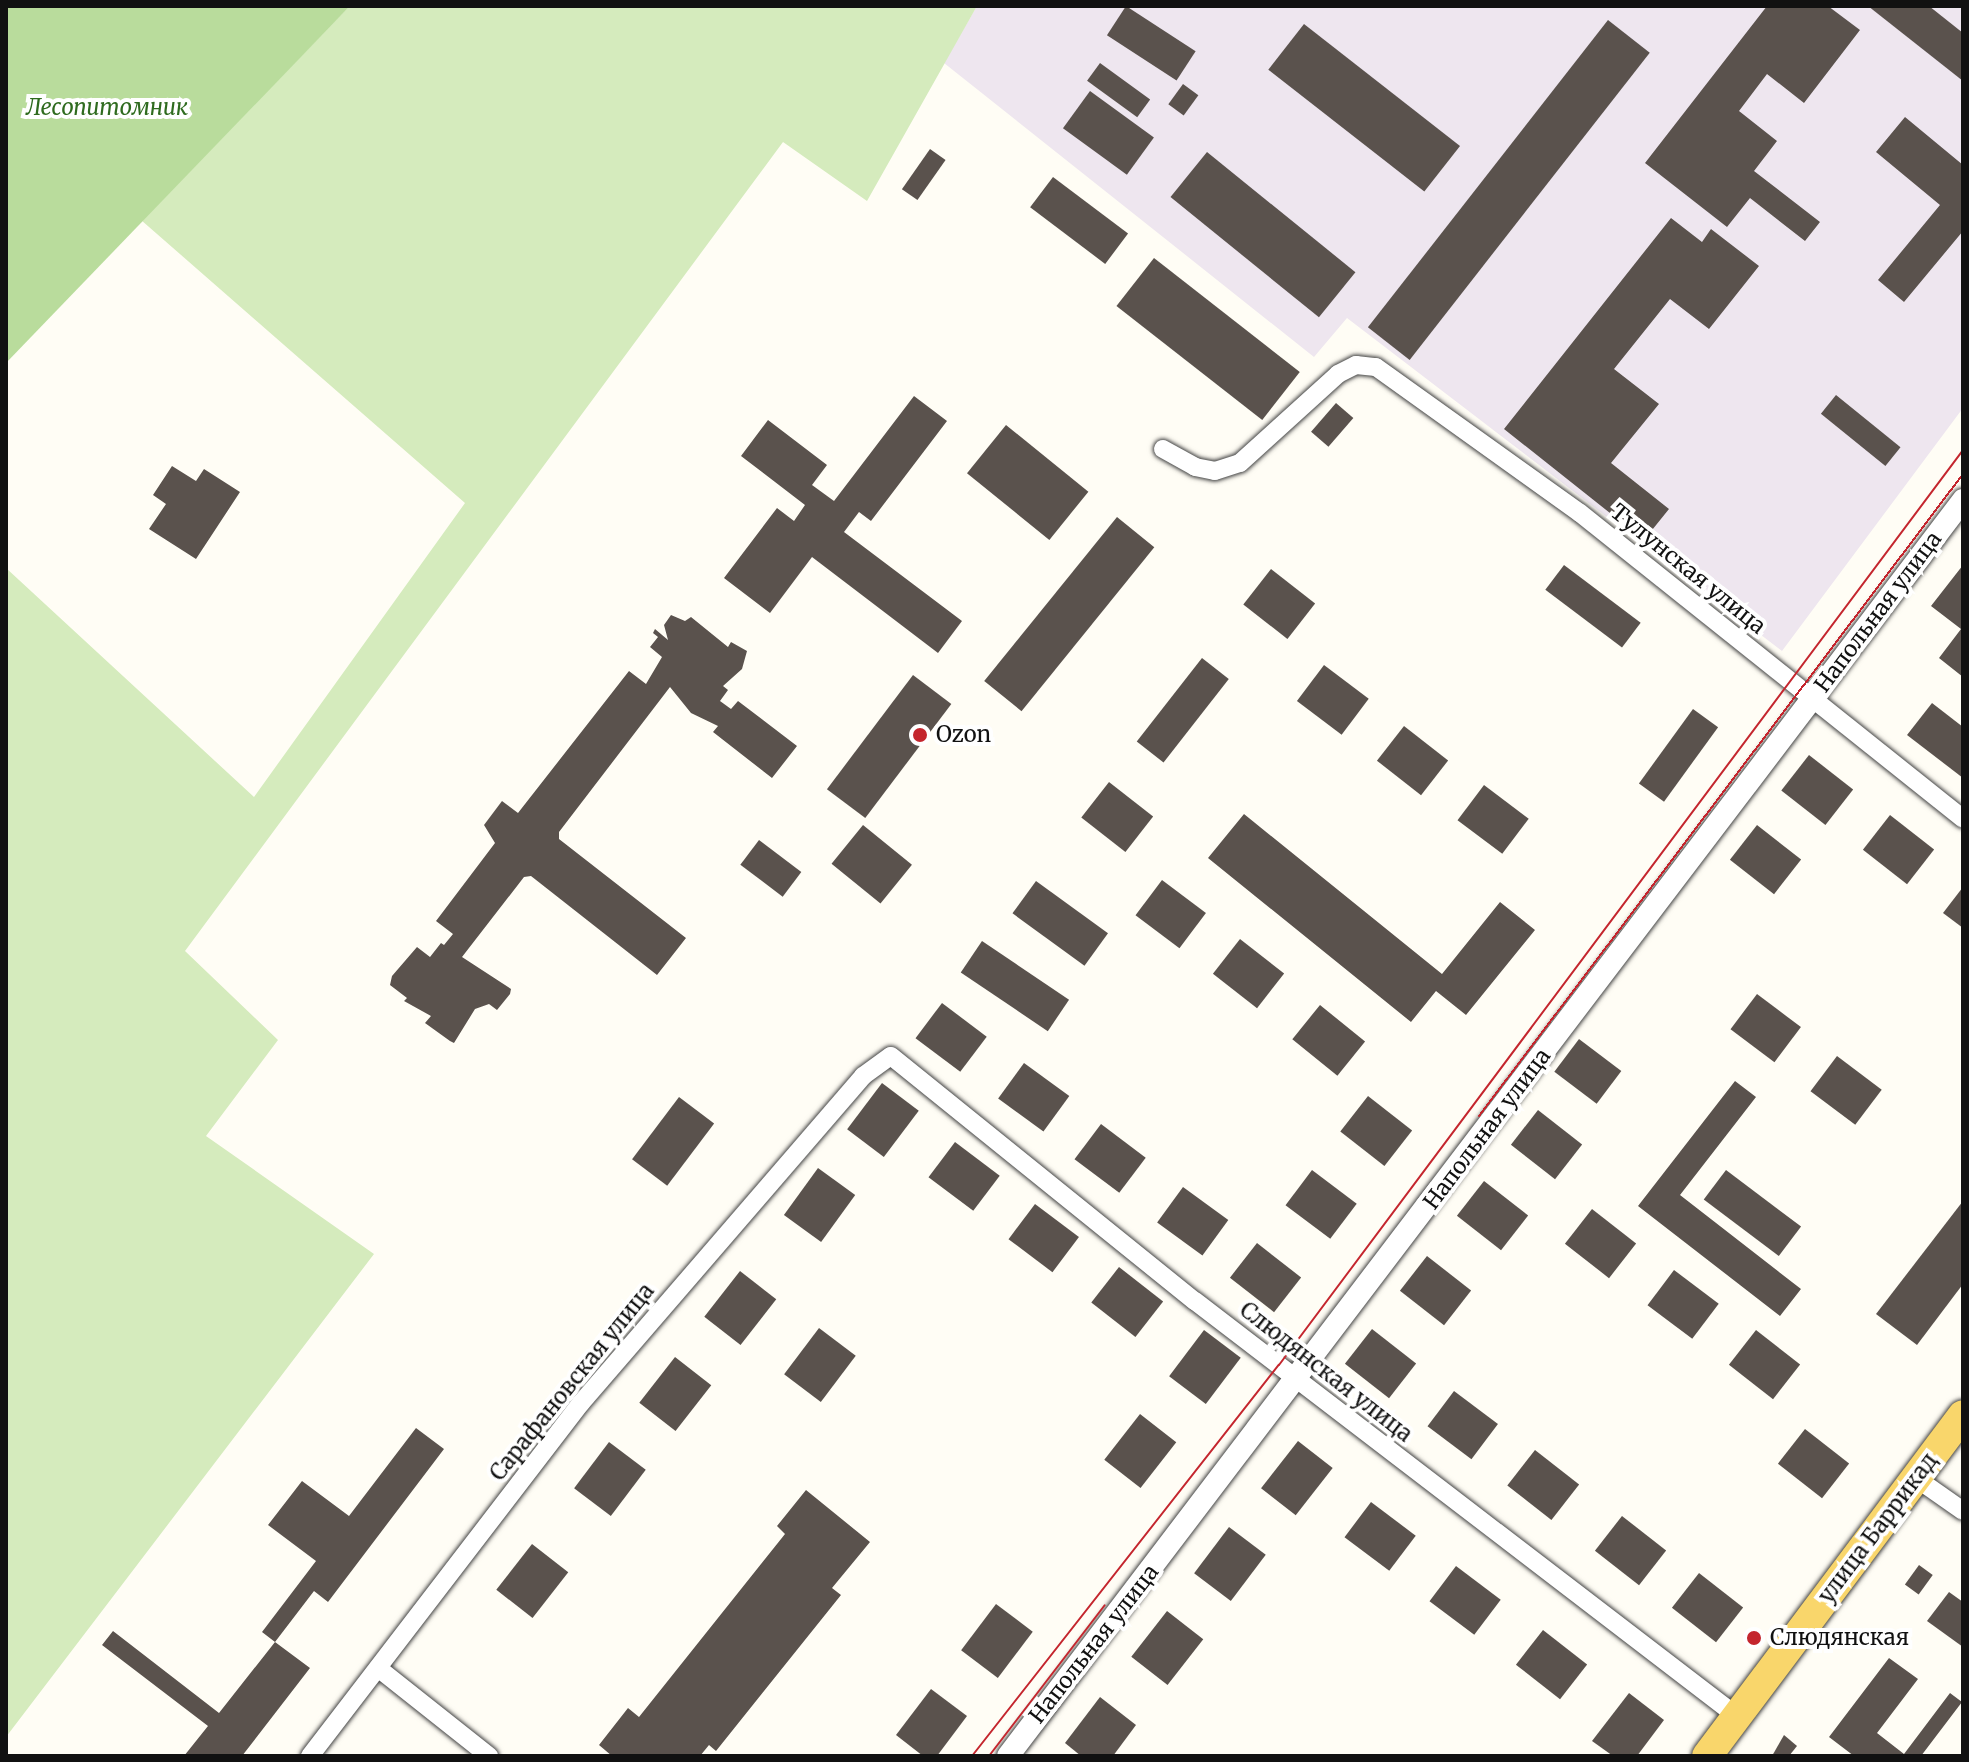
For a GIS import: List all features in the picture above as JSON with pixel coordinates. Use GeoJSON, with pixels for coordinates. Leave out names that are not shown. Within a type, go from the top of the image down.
{"type":"FeatureCollection","features":[{"type":"Feature","properties":{"kind":"main road","name":"улица Баррикад"},"geometry":{"type":"LineString","coordinates":[[1707,1756],[1963,1415]]}},
{"type":"Feature","properties":{"kind":"street","name":"Тулунская улица"},"geometry":{"type":"LineString","coordinates":[[1163,449],[1195,467],[1215,471],[1240,463],[1338,374],[1356,365],[1376,367],[1580,513],[1963,819]]}},
{"type":"Feature","properties":{"kind":"street","name":"Напольная улица"},"geometry":{"type":"LineString","coordinates":[[1008,1756],[1298,1379],[1963,500]]}},
{"type":"Feature","properties":{"kind":"street","name":"Слюдянская улица"},"geometry":{"type":"LineString","coordinates":[[891,1056],[1298,1379],[1738,1717]]}},
{"type":"Feature","properties":{"kind":"street","name":"Сарафановская улица"},"geometry":{"type":"LineString","coordinates":[[310,1756],[581,1403],[863,1076],[891,1056]]}},
{"type":"Feature","properties":{"kind":"street"},"geometry":{"type":"LineString","coordinates":[[1916,1478],[1963,1511]]}},
{"type":"Feature","properties":{"kind":"street"},"geometry":{"type":"LineString","coordinates":[[378,1668],[489,1756]]}},
{"type":"Feature","properties":{"kind":"shaded area"},"geometry":{"type":"Polygon","coordinates":[[[977,6],[1963,6],[1963,408],[1782,651],[1347,318],[1314,357],[944,63],[977,6]]]}},
{"type":"Feature","properties":{"kind":"green space","name":"Лесопитомник"},"geometry":{"type":"Polygon","coordinates":[[[6,6],[350,6],[6,363],[6,6]]]}},
{"type":"Feature","properties":{"kind":"green space"},"geometry":{"type":"Polygon","coordinates":[[[350,6],[977,6],[867,201],[783,142],[185,951],[278,1040],[206,1136],[374,1254],[6,1737],[6,568],[254,797],[465,503],[141,220],[350,6]]]}},
{"type":"Feature","properties":{"kind":"building"},"geometry":{"type":"Polygon","coordinates":[[[1126,6],[1196,51],[1177,81],[1107,35],[1126,6]]]}},
{"type":"Feature","properties":{"kind":"building"},"geometry":{"type":"Polygon","coordinates":[[[1767,6],[1828,6],[1860,30],[1804,103],[1767,74],[1739,111],[1777,141],[1754,171],[1820,222],[1805,241],[1750,198],[1727,227],[1645,163],[1767,6]]]}},
{"type":"Feature","properties":{"kind":"building"},"geometry":{"type":"Polygon","coordinates":[[[1868,6],[1929,6],[1963,33],[1963,81],[1868,6]]]}},
{"type":"Feature","properties":{"kind":"building"},"geometry":{"type":"Polygon","coordinates":[[[1608,20],[1650,53],[1410,360],[1368,327],[1608,20]]]}},
{"type":"Feature","properties":{"kind":"building"},"geometry":{"type":"Polygon","coordinates":[[[1304,24],[1460,146],[1424,192],[1268,70],[1304,24]]]}},
{"type":"Feature","properties":{"kind":"building"},"geometry":{"type":"Polygon","coordinates":[[[1100,63],[1150,99],[1137,117],[1087,81],[1100,63]]]}},
{"type":"Feature","properties":{"kind":"building"},"geometry":{"type":"Polygon","coordinates":[[[1183,84],[1198,95],[1184,115],[1168,104],[1183,84]]]}},
{"type":"Feature","properties":{"kind":"building"},"geometry":{"type":"Polygon","coordinates":[[[1090,91],[1154,137],[1127,175],[1063,128],[1090,91]]]}},
{"type":"Feature","properties":{"kind":"building"},"geometry":{"type":"Polygon","coordinates":[[[1905,117],[1963,165],[1963,231],[1904,302],[1878,280],[1940,205],[1876,152],[1905,117]]]}},
{"type":"Feature","properties":{"kind":"building"},"geometry":{"type":"Polygon","coordinates":[[[930,149],[946,160],[917,200],[902,189],[930,149]]]}},
{"type":"Feature","properties":{"kind":"building"},"geometry":{"type":"Polygon","coordinates":[[[1207,152],[1355,272],[1319,317],[1170,197],[1207,152]]]}},
{"type":"Feature","properties":{"kind":"building"},"geometry":{"type":"Polygon","coordinates":[[[1053,177],[1128,234],[1105,264],[1030,207],[1053,177]]]}},
{"type":"Feature","properties":{"kind":"building"},"geometry":{"type":"Polygon","coordinates":[[[1671,218],[1702,242],[1711,229],[1759,266],[1709,329],[1670,299],[1614,369],[1659,404],[1611,463],[1669,509],[1644,540],[1504,429],[1671,218]]]}},
{"type":"Feature","properties":{"kind":"building"},"geometry":{"type":"Polygon","coordinates":[[[1154,258],[1300,372],[1262,420],[1116,306],[1154,258]]]}},
{"type":"Feature","properties":{"kind":"building"},"geometry":{"type":"Polygon","coordinates":[[[1836,395],[1901,447],[1885,466],[1821,414],[1836,395]]]}},
{"type":"Feature","properties":{"kind":"building"},"geometry":{"type":"Polygon","coordinates":[[[914,396],[947,421],[871,521],[859,512],[844,532],[962,621],[938,653],[812,557],[770,613],[724,578],[777,508],[794,521],[805,505],[741,456],[768,420],[827,465],[812,485],[834,501],[914,396]]]}},
{"type":"Feature","properties":{"kind":"building"},"geometry":{"type":"Polygon","coordinates":[[[1336,403],[1353,418],[1328,447],[1311,432],[1336,403]]]}},
{"type":"Feature","properties":{"kind":"building"},"geometry":{"type":"Polygon","coordinates":[[[1006,425],[1088,492],[1049,540],[967,473],[1006,425]]]}},
{"type":"Feature","properties":{"kind":"building"},"geometry":{"type":"Polygon","coordinates":[[[172,466],[196,481],[204,469],[240,492],[196,559],[149,529],[166,504],[153,495],[172,466]]]}},
{"type":"Feature","properties":{"kind":"building"},"geometry":{"type":"Polygon","coordinates":[[[1117,517],[1154,547],[1022,711],[984,681],[1117,517]]]}},
{"type":"Feature","properties":{"kind":"building"},"geometry":{"type":"Polygon","coordinates":[[[1564,565],[1641,623],[1622,648],[1545,590],[1564,565]]]}},
{"type":"Feature","properties":{"kind":"building"},"geometry":{"type":"Polygon","coordinates":[[[1963,565],[1963,677],[1939,658],[1961,629],[1931,606],[1963,565]]]}},
{"type":"Feature","properties":{"kind":"building"},"geometry":{"type":"Polygon","coordinates":[[[1271,569],[1315,603],[1287,639],[1243,604],[1271,569]]]}},
{"type":"Feature","properties":{"kind":"building"},"geometry":{"type":"Polygon","coordinates":[[[671,615],[685,621],[691,617],[728,647],[731,642],[747,651],[742,669],[723,686],[728,690],[720,701],[731,709],[738,701],[797,746],[772,778],[713,732],[718,726],[691,713],[670,687],[559,832],[559,839],[686,938],[657,975],[531,876],[524,877],[462,957],[511,989],[510,994],[497,1010],[489,1004],[475,1009],[454,1043],[450,1041],[425,1023],[431,1016],[404,1001],[407,998],[390,985],[392,976],[417,947],[430,957],[453,934],[436,921],[495,843],[484,825],[502,801],[518,813],[629,671],[646,684],[662,657],[650,647],[658,637],[653,633],[655,629],[668,640],[664,625],[671,615]]]}},
{"type":"Feature","properties":{"kind":"building"},"geometry":{"type":"Polygon","coordinates":[[[1202,658],[1229,679],[1164,762],[1137,742],[1202,658]]]}},
{"type":"Feature","properties":{"kind":"building"},"geometry":{"type":"Polygon","coordinates":[[[1324,665],[1369,699],[1342,735],[1297,701],[1324,665]]]}},
{"type":"Feature","properties":{"kind":"building"},"geometry":{"type":"Polygon","coordinates":[[[913,675],[951,704],[865,818],[827,789],[913,675]]]}},
{"type":"Feature","properties":{"kind":"building"},"geometry":{"type":"Polygon","coordinates":[[[1932,703],[1963,727],[1963,778],[1907,735],[1932,703]]]}},
{"type":"Feature","properties":{"kind":"building"},"geometry":{"type":"Polygon","coordinates":[[[1693,709],[1718,727],[1664,802],[1639,783],[1693,709]]]}},
{"type":"Feature","properties":{"kind":"building"},"geometry":{"type":"Polygon","coordinates":[[[1404,726],[1448,760],[1421,795],[1377,761],[1404,726]]]}},
{"type":"Feature","properties":{"kind":"building"},"geometry":{"type":"Polygon","coordinates":[[[1809,755],[1853,789],[1825,825],[1781,790],[1809,755]]]}},
{"type":"Feature","properties":{"kind":"building"},"geometry":{"type":"Polygon","coordinates":[[[1109,782],[1153,816],[1125,852],[1081,817],[1109,782]]]}},
{"type":"Feature","properties":{"kind":"building"},"geometry":{"type":"Polygon","coordinates":[[[1484,785],[1529,819],[1502,854],[1458,820],[1484,785]]]}},
{"type":"Feature","properties":{"kind":"building"},"geometry":{"type":"Polygon","coordinates":[[[1244,814],[1442,974],[1500,902],[1535,930],[1466,1015],[1436,991],[1411,1022],[1208,858],[1244,814]]]}},
{"type":"Feature","properties":{"kind":"building"},"geometry":{"type":"Polygon","coordinates":[[[1890,815],[1934,849],[1907,884],[1863,850],[1890,815]]]}},
{"type":"Feature","properties":{"kind":"building"},"geometry":{"type":"Polygon","coordinates":[[[863,825],[912,865],[880,904],[832,864],[863,825]]]}},
{"type":"Feature","properties":{"kind":"building"},"geometry":{"type":"Polygon","coordinates":[[[1757,825],[1801,859],[1774,894],[1730,860],[1757,825]]]}},
{"type":"Feature","properties":{"kind":"building"},"geometry":{"type":"Polygon","coordinates":[[[759,840],[801,872],[783,897],[740,865],[759,840]]]}},
{"type":"Feature","properties":{"kind":"building"},"geometry":{"type":"Polygon","coordinates":[[[1162,880],[1206,913],[1179,948],[1136,915],[1162,880]]]}},
{"type":"Feature","properties":{"kind":"building"},"geometry":{"type":"Polygon","coordinates":[[[1036,881],[1108,933],[1084,966],[1012,913],[1036,881]]]}},
{"type":"Feature","properties":{"kind":"building"},"geometry":{"type":"Polygon","coordinates":[[[1963,887],[1963,928],[1943,913],[1963,887]]]}},
{"type":"Feature","properties":{"kind":"building"},"geometry":{"type":"Polygon","coordinates":[[[1240,939],[1284,973],[1257,1008],[1213,974],[1240,939]]]}},
{"type":"Feature","properties":{"kind":"building"},"geometry":{"type":"Polygon","coordinates":[[[982,941],[1069,1000],[1048,1031],[961,973],[982,941]]]}},
{"type":"Feature","properties":{"kind":"building"},"geometry":{"type":"Polygon","coordinates":[[[1757,994],[1801,1027],[1774,1062],[1731,1029],[1757,994]]]}},
{"type":"Feature","properties":{"kind":"building"},"geometry":{"type":"Polygon","coordinates":[[[942,1003],[987,1037],[960,1072],[916,1038],[942,1003]]]}},
{"type":"Feature","properties":{"kind":"building"},"geometry":{"type":"Polygon","coordinates":[[[1320,1005],[1365,1042],[1337,1076],[1292,1039],[1320,1005]]]}},
{"type":"Feature","properties":{"kind":"building"},"geometry":{"type":"Polygon","coordinates":[[[1579,1039],[1621,1071],[1597,1104],[1554,1072],[1579,1039]]]}},
{"type":"Feature","properties":{"kind":"building"},"geometry":{"type":"Polygon","coordinates":[[[1837,1056],[1882,1090],[1855,1125],[1811,1091],[1837,1056]]]}},
{"type":"Feature","properties":{"kind":"building"},"geometry":{"type":"Polygon","coordinates":[[[1024,1063],[1069,1096],[1043,1132],[998,1099],[1024,1063]]]}},
{"type":"Feature","properties":{"kind":"building"},"geometry":{"type":"Polygon","coordinates":[[[1735,1081],[1756,1097],[1680,1195],[1801,1289],[1780,1316],[1638,1206],[1735,1081]]]}},
{"type":"Feature","properties":{"kind":"building"},"geometry":{"type":"Polygon","coordinates":[[[882,1083],[919,1111],[884,1157],[847,1129],[882,1083]]]}},
{"type":"Feature","properties":{"kind":"building"},"geometry":{"type":"Polygon","coordinates":[[[1368,1096],[1412,1130],[1384,1166],[1340,1131],[1368,1096]]]}},
{"type":"Feature","properties":{"kind":"building"},"geometry":{"type":"Polygon","coordinates":[[[679,1097],[714,1123],[667,1186],[632,1159],[679,1097]]]}},
{"type":"Feature","properties":{"kind":"building"},"geometry":{"type":"Polygon","coordinates":[[[1538,1110],[1582,1144],[1555,1179],[1511,1145],[1538,1110]]]}},
{"type":"Feature","properties":{"kind":"building"},"geometry":{"type":"Polygon","coordinates":[[[1101,1124],[1146,1158],[1119,1193],[1075,1159],[1101,1124]]]}},
{"type":"Feature","properties":{"kind":"building"},"geometry":{"type":"Polygon","coordinates":[[[955,1142],[1000,1176],[973,1211],[929,1177],[955,1142]]]}},
{"type":"Feature","properties":{"kind":"building"},"geometry":{"type":"Polygon","coordinates":[[[818,1168],[855,1195],[821,1242],[784,1215],[818,1168]]]}},
{"type":"Feature","properties":{"kind":"building"},"geometry":{"type":"Polygon","coordinates":[[[1312,1170],[1357,1204],[1330,1239],[1286,1205],[1312,1170]]]}},
{"type":"Feature","properties":{"kind":"building"},"geometry":{"type":"Polygon","coordinates":[[[1726,1170],[1801,1227],[1779,1256],[1704,1200],[1726,1170]]]}},
{"type":"Feature","properties":{"kind":"building"},"geometry":{"type":"Polygon","coordinates":[[[1484,1181],[1528,1215],[1501,1250],[1457,1216],[1484,1181]]]}},
{"type":"Feature","properties":{"kind":"building"},"geometry":{"type":"Polygon","coordinates":[[[1183,1187],[1228,1220],[1202,1256],[1157,1223],[1183,1187]]]}},
{"type":"Feature","properties":{"kind":"building"},"geometry":{"type":"Polygon","coordinates":[[[1963,1201],[1963,1284],[1917,1345],[1876,1314],[1963,1201]]]}},
{"type":"Feature","properties":{"kind":"building"},"geometry":{"type":"Polygon","coordinates":[[[1035,1204],[1079,1237],[1052,1272],[1009,1239],[1035,1204]]]}},
{"type":"Feature","properties":{"kind":"building"},"geometry":{"type":"Polygon","coordinates":[[[1592,1209],[1636,1243],[1609,1278],[1565,1244],[1592,1209]]]}},
{"type":"Feature","properties":{"kind":"building"},"geometry":{"type":"Polygon","coordinates":[[[1257,1243],[1301,1277],[1274,1312],[1230,1278],[1257,1243]]]}},
{"type":"Feature","properties":{"kind":"building"},"geometry":{"type":"Polygon","coordinates":[[[1427,1256],[1471,1290],[1444,1325],[1400,1291],[1427,1256]]]}},
{"type":"Feature","properties":{"kind":"building"},"geometry":{"type":"Polygon","coordinates":[[[1119,1267],[1163,1301],[1135,1337],[1091,1302],[1119,1267]]]}},
{"type":"Feature","properties":{"kind":"building"},"geometry":{"type":"Polygon","coordinates":[[[1674,1270],[1719,1304],[1692,1339],[1648,1305],[1674,1270]]]}},
{"type":"Feature","properties":{"kind":"building"},"geometry":{"type":"Polygon","coordinates":[[[740,1271],[776,1299],[741,1345],[704,1317],[740,1271]]]}},
{"type":"Feature","properties":{"kind":"building"},"geometry":{"type":"Polygon","coordinates":[[[819,1328],[856,1356],[821,1402],[784,1374],[819,1328]]]}},
{"type":"Feature","properties":{"kind":"building"},"geometry":{"type":"Polygon","coordinates":[[[1372,1329],[1416,1363],[1389,1398],[1345,1364],[1372,1329]]]}},
{"type":"Feature","properties":{"kind":"building"},"geometry":{"type":"Polygon","coordinates":[[[1204,1330],[1241,1358],[1206,1404],[1169,1376],[1204,1330]]]}},
{"type":"Feature","properties":{"kind":"building"},"geometry":{"type":"Polygon","coordinates":[[[1756,1330],[1800,1364],[1773,1399],[1729,1365],[1756,1330]]]}},
{"type":"Feature","properties":{"kind":"building"},"geometry":{"type":"Polygon","coordinates":[[[675,1357],[711,1385],[676,1431],[639,1403],[675,1357]]]}},
{"type":"Feature","properties":{"kind":"building"},"geometry":{"type":"Polygon","coordinates":[[[1454,1391],[1498,1424],[1471,1459],[1428,1426],[1454,1391]]]}},
{"type":"Feature","properties":{"kind":"building"},"geometry":{"type":"Polygon","coordinates":[[[1140,1414],[1176,1442],[1141,1488],[1104,1460],[1140,1414]]]}},
{"type":"Feature","properties":{"kind":"building"},"geometry":{"type":"Polygon","coordinates":[[[416,1428],[444,1449],[328,1602],[314,1591],[275,1642],[262,1632],[316,1561],[268,1525],[302,1481],[349,1516],[416,1428]]]}},
{"type":"Feature","properties":{"kind":"building"},"geometry":{"type":"Polygon","coordinates":[[[1805,1429],[1849,1463],[1822,1498],[1778,1464],[1805,1429]]]}},
{"type":"Feature","properties":{"kind":"building"},"geometry":{"type":"Polygon","coordinates":[[[1298,1441],[1333,1468],[1296,1515],[1261,1488],[1298,1441]]]}},
{"type":"Feature","properties":{"kind":"building"},"geometry":{"type":"Polygon","coordinates":[[[609,1442],[646,1470],[611,1516],[574,1488],[609,1442]]]}},
{"type":"Feature","properties":{"kind":"building"},"geometry":{"type":"Polygon","coordinates":[[[1535,1450],[1579,1484],[1551,1520],[1507,1485],[1535,1450]]]}},
{"type":"Feature","properties":{"kind":"building"},"geometry":{"type":"Polygon","coordinates":[[[806,1490],[870,1542],[832,1588],[841,1595],[716,1751],[709,1745],[700,1756],[612,1756],[599,1745],[628,1708],[639,1717],[785,1534],[777,1526],[806,1490]]]}},
{"type":"Feature","properties":{"kind":"building"},"geometry":{"type":"Polygon","coordinates":[[[1371,1502],[1416,1536],[1389,1571],[1345,1537],[1371,1502]]]}},
{"type":"Feature","properties":{"kind":"building"},"geometry":{"type":"Polygon","coordinates":[[[1622,1516],[1666,1550],[1639,1585],[1595,1551],[1622,1516]]]}},
{"type":"Feature","properties":{"kind":"building"},"geometry":{"type":"Polygon","coordinates":[[[1229,1527],[1266,1555],[1231,1601],[1194,1573],[1229,1527]]]}},
{"type":"Feature","properties":{"kind":"building"},"geometry":{"type":"Polygon","coordinates":[[[532,1544],[568,1572],[533,1618],[496,1590],[532,1544]]]}},
{"type":"Feature","properties":{"kind":"building"},"geometry":{"type":"Polygon","coordinates":[[[1919,1565],[1933,1575],[1919,1594],[1905,1584],[1919,1565]]]}},
{"type":"Feature","properties":{"kind":"building"},"geometry":{"type":"Polygon","coordinates":[[[1456,1566],[1501,1600],[1474,1635],[1430,1601],[1456,1566]]]}},
{"type":"Feature","properties":{"kind":"building"},"geometry":{"type":"Polygon","coordinates":[[[1699,1573],[1743,1607],[1716,1642],[1672,1608],[1699,1573]]]}},
{"type":"Feature","properties":{"kind":"building"},"geometry":{"type":"Polygon","coordinates":[[[1949,1592],[1963,1602],[1963,1647],[1927,1621],[1949,1592]]]}},
{"type":"Feature","properties":{"kind":"building"},"geometry":{"type":"Polygon","coordinates":[[[996,1604],[1033,1632],[998,1678],[961,1650],[996,1604]]]}},
{"type":"Feature","properties":{"kind":"building"},"geometry":{"type":"Polygon","coordinates":[[[1167,1611],[1203,1639],[1168,1685],[1131,1657],[1167,1611]]]}},
{"type":"Feature","properties":{"kind":"building"},"geometry":{"type":"Polygon","coordinates":[[[1543,1630],[1587,1664],[1560,1699],[1516,1665],[1543,1630]]]}},
{"type":"Feature","properties":{"kind":"building"},"geometry":{"type":"Polygon","coordinates":[[[113,1631],[219,1713],[275,1642],[310,1668],[242,1756],[184,1756],[208,1726],[102,1645],[113,1631]]]}},
{"type":"Feature","properties":{"kind":"building"},"geometry":{"type":"Polygon","coordinates":[[[1889,1658],[1918,1679],[1877,1733],[1904,1754],[1950,1693],[1962,1702],[1921,1756],[1854,1756],[1829,1737],[1889,1658]]]}},
{"type":"Feature","properties":{"kind":"building"},"geometry":{"type":"Polygon","coordinates":[[[931,1689],[967,1716],[937,1756],[923,1756],[896,1735],[931,1689]]]}},
{"type":"Feature","properties":{"kind":"building"},"geometry":{"type":"Polygon","coordinates":[[[1629,1693],[1664,1720],[1637,1756],[1613,1756],[1592,1741],[1629,1693]]]}},
{"type":"Feature","properties":{"kind":"building"},"geometry":{"type":"Polygon","coordinates":[[[1100,1697],[1136,1725],[1113,1756],[1081,1756],[1065,1743],[1100,1697]]]}},
{"type":"Feature","properties":{"kind":"building"},"geometry":{"type":"Polygon","coordinates":[[[1784,1735],[1797,1746],[1789,1756],[1772,1756],[1784,1735]]]}},
{"type":"Feature","properties":{"kind":"tram line"},"geometry":{"type":"LineString","coordinates":[[972,1756],[1279,1365],[1963,450]]}},
{"type":"Feature","properties":{"kind":"tram line"},"geometry":{"type":"LineString","coordinates":[[1479,1116],[1963,474]]}},
{"type":"Feature","properties":{"kind":"tram line"},"geometry":{"type":"LineString","coordinates":[[989,1756],[1105,1605]]}},
{"type":"Feature","properties":{"kind":"place","name":"Ozon"},"geometry":{"type":"Point","coordinates":[920,735]}},
{"type":"Feature","properties":{"kind":"place","name":"Слюдянская"},"geometry":{"type":"Point","coordinates":[1754,1638]}}]}
